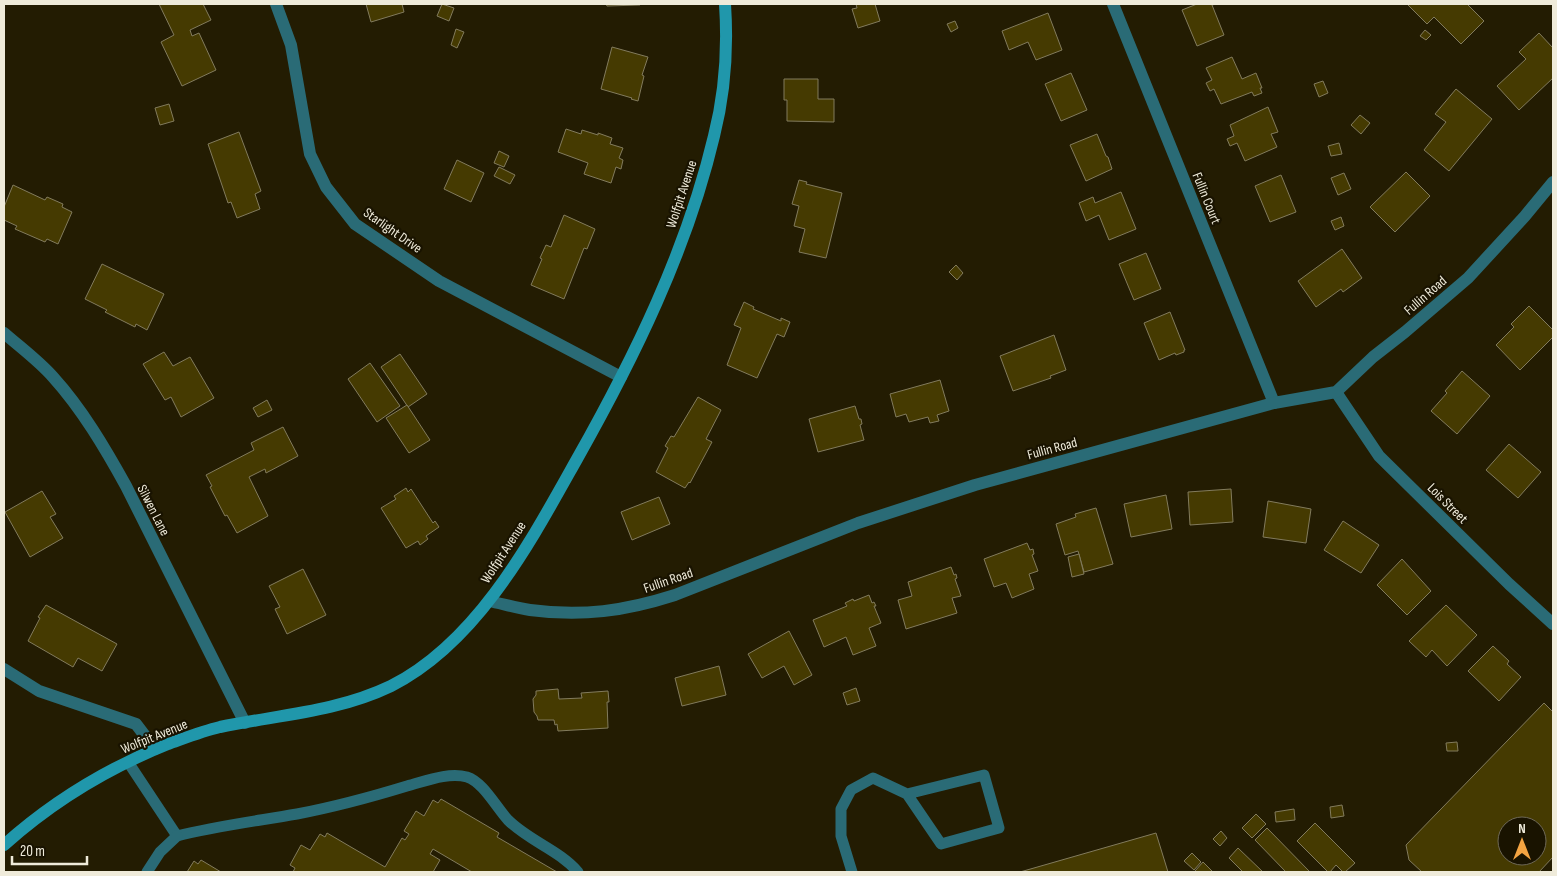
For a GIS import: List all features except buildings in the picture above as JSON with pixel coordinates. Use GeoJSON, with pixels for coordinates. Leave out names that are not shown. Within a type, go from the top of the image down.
{"type":"FeatureCollection","features":[{"type":"Feature","properties":{"kind":"street","name":"Starlight Drive"},"geometry":{"type":"LineString","coordinates":[[276,4],[291,44],[310,154],[326,187],[355,224],[439,281],[621,377]]}},
{"type":"Feature","properties":{"kind":"street","name":"Wolfpit Avenue"},"geometry":{"type":"LineString","coordinates":[[4,845],[54,804],[87,784],[155,749],[217,728],[328,708],[366,697],[392,685],[423,666],[440,652],[489,601],[531,539],[595,428],[638,343],[671,268],[706,168],[720,108],[726,47],[725,4]]}},
{"type":"Feature","properties":{"kind":"street","name":"Fullin Court"},"geometry":{"type":"LineString","coordinates":[[1113,4],[1274,403]]}},
{"type":"Feature","properties":{"kind":"street","name":"Fullin Road"},"geometry":{"type":"LineString","coordinates":[[489,601],[528,610],[563,613],[606,611],[648,603],[674,595],[835,531],[975,485],[1274,403],[1336,392],[1373,357],[1468,278],[1525,216],[1553,182]]}},
{"type":"Feature","properties":{"kind":"street","name":"Silwen Lane"},"geometry":{"type":"LineString","coordinates":[[4,333],[53,376],[105,449],[126,486],[245,723]]}},
{"type":"Feature","properties":{"kind":"street","name":"Lois Street"},"geometry":{"type":"LineString","coordinates":[[1336,392],[1379,456],[1509,584],[1553,624]]}},
{"type":"Feature","properties":{"kind":"street"},"geometry":{"type":"LineString","coordinates":[[4,669],[39,691],[136,724],[155,749]]}},
{"type":"Feature","properties":{"kind":"lane"},"geometry":{"type":"LineString","coordinates":[[128,762],[177,836]]}},
{"type":"Feature","properties":{"kind":"lane"},"geometry":{"type":"LineString","coordinates":[[147,872],[160,852],[177,836],[201,830],[300,814],[438,778],[458,775],[478,783],[520,831],[551,850],[578,872]]}},
{"type":"Feature","properties":{"kind":"lane"},"geometry":{"type":"LineString","coordinates":[[852,872],[840,836],[842,809],[851,790],[873,778],[907,794],[941,844],[999,828],[984,775],[907,794]]}}]}
